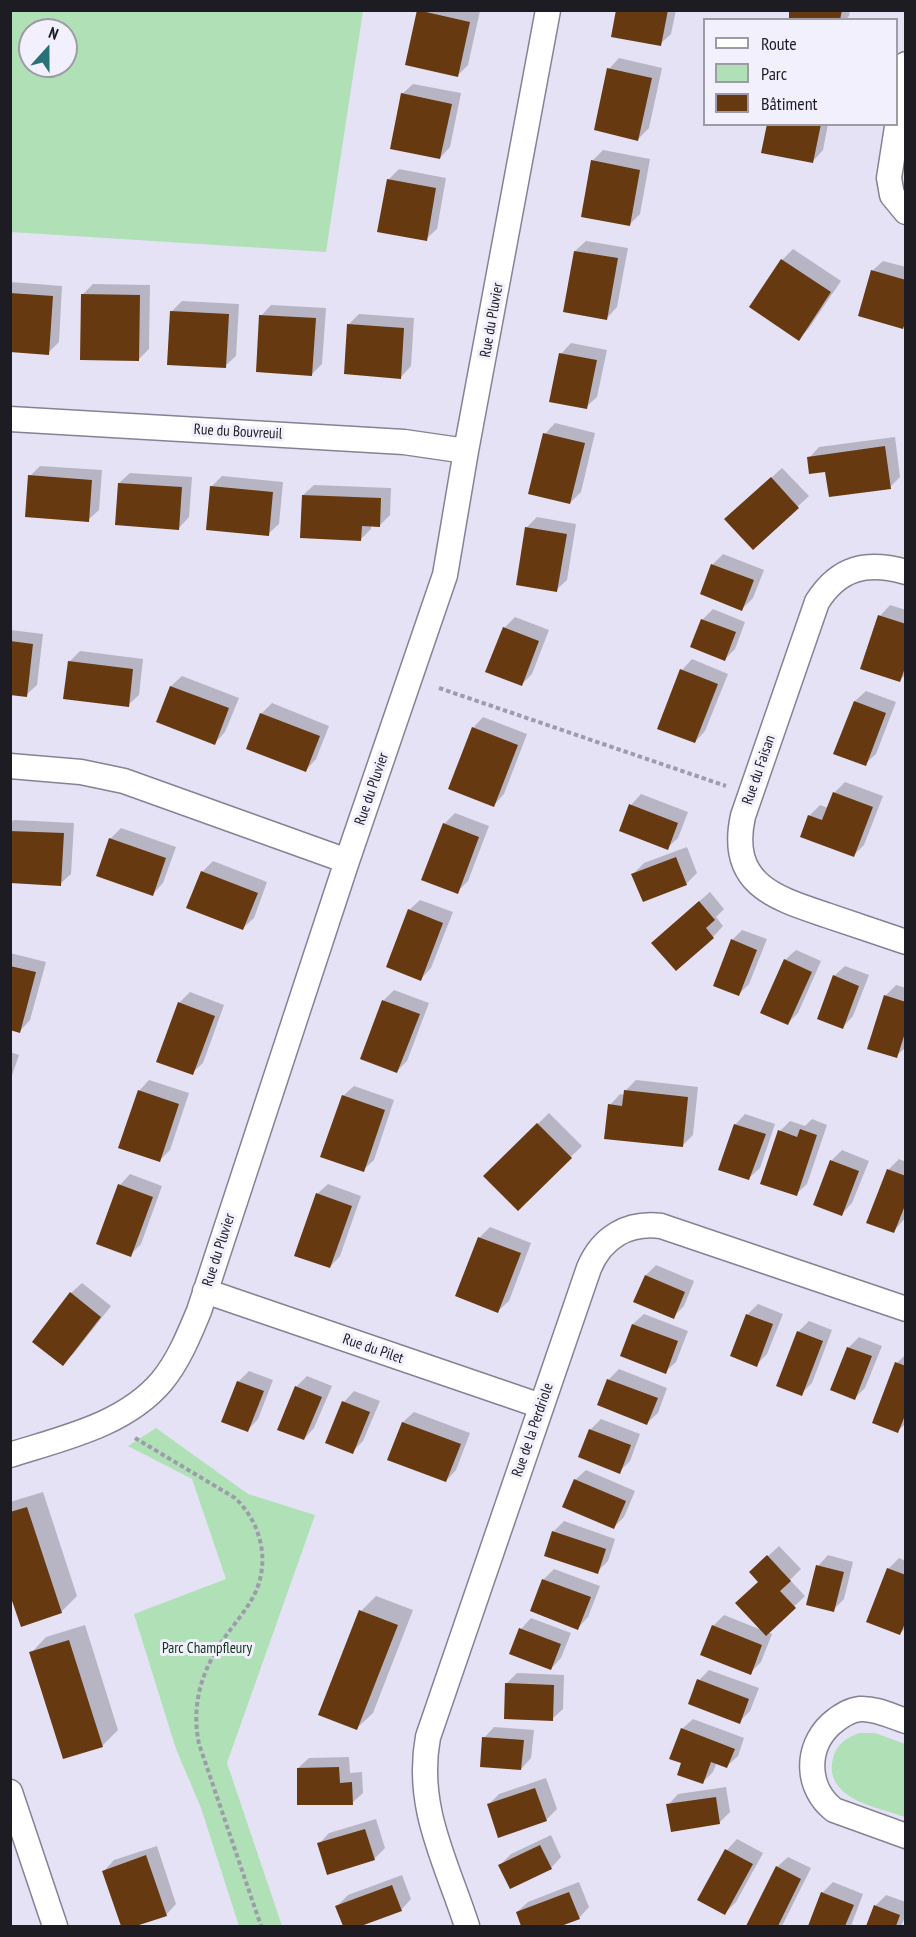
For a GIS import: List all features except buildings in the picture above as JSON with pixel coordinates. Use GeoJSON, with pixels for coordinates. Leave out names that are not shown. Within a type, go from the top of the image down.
{"type":"FeatureCollection","features":[{"type":"Feature","properties":{"kind":"street","name":"Rue du Pluvier"},"geometry":{"type":"LineString","coordinates":[[10,1455],[109,1421],[150,1393],[181,1352],[205,1291],[347,861],[441,591],[449,558],[466,451],[548,10]]}},
{"type":"Feature","properties":{"kind":"street"},"geometry":{"type":"LineString","coordinates":[[906,64],[904,96],[889,178],[892,195],[906,212]]}},
{"type":"Feature","properties":{"kind":"street","name":"Rue du Bouvreuil"},"geometry":{"type":"LineString","coordinates":[[10,419],[404,442],[466,451]]}},
{"type":"Feature","properties":{"kind":"street","name":"Rue du Faisan"},"geometry":{"type":"LineString","coordinates":[[906,572],[875,566],[855,569],[837,579],[817,602],[744,816],[740,837],[747,867],[759,885],[767,891],[786,901],[906,942]]}},
{"type":"Feature","properties":{"kind":"street"},"geometry":{"type":"LineString","coordinates":[[10,766],[81,772],[124,781],[347,861]]}},
{"type":"Feature","properties":{"kind":"street","name":"Rue de la Perdriole"},"geometry":{"type":"LineString","coordinates":[[467,1926],[428,1814],[424,1783],[425,1752],[433,1721],[593,1259],[605,1243],[631,1227],[652,1225],[672,1228],[906,1309]]}},
{"type":"Feature","properties":{"kind":"street","name":"Rue du Pilet"},"geometry":{"type":"LineString","coordinates":[[205,1291],[541,1406]]}},
{"type":"Feature","properties":{"kind":"street"},"geometry":{"type":"LineString","coordinates":[[906,1721],[868,1709],[858,1709],[847,1713],[821,1734],[812,1758],[813,1781],[826,1803],[834,1810],[906,1836]]}},
{"type":"Feature","properties":{"kind":"street"},"geometry":{"type":"LineString","coordinates":[[10,1792],[17,1830],[56,1926]]}},
{"type":"Feature","properties":{"kind":"path"},"geometry":{"type":"LineString","coordinates":[[439,688],[730,787]]}},
{"type":"Feature","properties":{"kind":"path"},"geometry":{"type":"LineString","coordinates":[[137,1440],[236,1498],[252,1517],[258,1530],[262,1556],[257,1589],[211,1658],[198,1694],[196,1720],[199,1744],[261,1926]]}},
{"type":"Feature","properties":{"kind":"green space"},"geometry":{"type":"Polygon","coordinates":[[[10,11],[363,11],[326,252],[11,232],[10,11]]]}},
{"type":"Feature","properties":{"kind":"green space","name":"Parc Champfleury"},"geometry":{"type":"Polygon","coordinates":[[[156,1428],[248,1494],[315,1515],[227,1763],[282,1926],[239,1926],[201,1808],[176,1749],[134,1614],[226,1579],[192,1479],[128,1446],[156,1428]]]}},
{"type":"Feature","properties":{"kind":"green space"},"geometry":{"type":"Polygon","coordinates":[[[859,1733],[875,1733],[905,1744],[905,1817],[867,1805],[844,1792],[836,1783],[832,1772],[835,1753],[843,1742],[859,1733]]]}}]}
